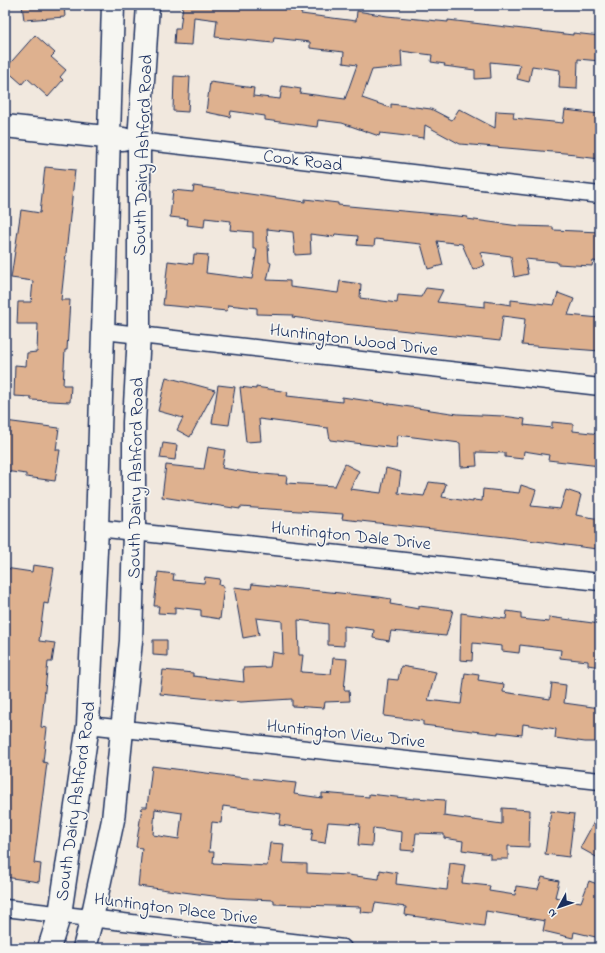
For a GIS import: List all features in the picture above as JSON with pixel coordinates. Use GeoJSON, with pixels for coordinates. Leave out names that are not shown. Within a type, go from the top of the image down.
{"type":"FeatureCollection","features":[{"type":"Feature","properties":{"kind":"main road","name":"South Dairy Ashford Road"},"geometry":{"type":"LineString","coordinates":[[49,948],[60,914],[88,724],[104,331],[108,137],[113,5]]}},
{"type":"Feature","properties":{"kind":"main road","name":"South Dairy Ashford Road"},"geometry":{"type":"LineString","coordinates":[[84,948],[113,820],[131,641],[134,532],[134,422],[139,335],[139,141],[148,5]]}},
{"type":"Feature","properties":{"kind":"main road","name":"Cook Road"},"geometry":{"type":"LineString","coordinates":[[5,126],[139,141]]}},
{"type":"Feature","properties":{"kind":"street","name":"Cook Road"},"geometry":{"type":"LineString","coordinates":[[139,141],[600,195]]}},
{"type":"Feature","properties":{"kind":"street","name":"Huntington Wood Drive"},"geometry":{"type":"LineString","coordinates":[[104,331],[600,387]]}},
{"type":"Feature","properties":{"kind":"street","name":"Huntington Dale Drive"},"geometry":{"type":"LineString","coordinates":[[97,528],[600,582]]}},
{"type":"Feature","properties":{"kind":"street","name":"Huntington View Drive"},"geometry":{"type":"LineString","coordinates":[[88,724],[600,781]]}},
{"type":"Feature","properties":{"kind":"street","name":"Huntington Place Drive"},"geometry":{"type":"LineString","coordinates":[[5,908],[343,948]]}},
{"type":"Feature","properties":{"kind":"building"},"geometry":{"type":"Polygon","coordinates":[[[22,5],[64,5],[65,17],[24,20],[22,5]]]}},
{"type":"Feature","properties":{"kind":"building"},"geometry":{"type":"Polygon","coordinates":[[[183,5],[302,5],[301,14],[356,21],[357,11],[387,16],[448,22],[448,20],[573,35],[573,33],[600,36],[600,61],[578,59],[577,89],[559,88],[560,70],[532,66],[529,82],[517,79],[520,65],[490,62],[491,78],[475,79],[475,70],[444,66],[445,64],[431,62],[432,55],[401,51],[402,67],[372,70],[362,98],[391,108],[391,104],[431,109],[452,120],[459,109],[495,128],[496,111],[514,112],[513,118],[563,123],[565,110],[600,114],[600,159],[575,156],[576,154],[460,144],[425,125],[424,138],[380,133],[379,136],[342,123],[318,120],[317,127],[265,120],[265,116],[231,111],[230,117],[206,112],[210,82],[254,88],[253,96],[280,99],[282,86],[301,89],[300,93],[345,99],[357,65],[343,63],[344,52],[310,48],[310,42],[274,38],[273,43],[215,37],[217,20],[194,17],[192,45],[174,44],[175,29],[180,29],[183,5]]]}},
{"type":"Feature","properties":{"kind":"building"},"geometry":{"type":"Polygon","coordinates":[[[35,35],[55,53],[51,57],[66,70],[60,77],[63,80],[48,97],[27,78],[22,84],[5,69],[35,35]]]}},
{"type":"Feature","properties":{"kind":"building"},"geometry":{"type":"Polygon","coordinates":[[[174,76],[190,77],[188,112],[173,111],[174,76]]]}},
{"type":"Feature","properties":{"kind":"building"},"geometry":{"type":"Polygon","coordinates":[[[45,167],[75,170],[61,300],[70,300],[63,385],[71,385],[70,402],[31,400],[31,397],[14,396],[15,365],[26,366],[27,353],[37,352],[38,324],[17,324],[18,302],[31,302],[33,281],[11,278],[21,210],[40,213],[45,167]]]}},
{"type":"Feature","properties":{"kind":"building"},"geometry":{"type":"Polygon","coordinates":[[[194,186],[305,202],[305,199],[338,203],[338,205],[468,217],[467,219],[519,226],[553,227],[553,230],[600,232],[600,262],[593,261],[592,266],[557,264],[557,262],[525,259],[528,274],[514,277],[511,256],[480,252],[485,265],[473,270],[462,244],[437,241],[443,265],[428,269],[421,244],[375,239],[374,246],[357,245],[358,236],[335,234],[334,237],[310,234],[311,254],[295,255],[293,232],[267,229],[269,262],[271,263],[267,280],[290,281],[290,287],[338,293],[340,281],[361,284],[360,298],[397,303],[398,295],[421,297],[426,288],[443,290],[437,302],[485,307],[485,301],[511,305],[511,300],[554,305],[558,293],[574,299],[568,315],[600,318],[600,351],[522,345],[525,319],[503,316],[500,341],[335,323],[292,317],[293,315],[257,314],[257,308],[228,305],[227,311],[163,305],[168,261],[193,264],[194,254],[208,255],[206,273],[252,279],[257,249],[253,249],[253,232],[230,230],[231,221],[205,218],[204,227],[187,225],[188,219],[170,217],[173,190],[193,192],[194,186]]]}},
{"type":"Feature","properties":{"kind":"building"},"geometry":{"type":"Polygon","coordinates":[[[166,377],[215,390],[190,437],[177,430],[183,418],[158,411],[166,377]]]}},
{"type":"Feature","properties":{"kind":"building"},"geometry":{"type":"Polygon","coordinates":[[[218,385],[235,387],[229,425],[212,423],[218,385]]]}},
{"type":"Feature","properties":{"kind":"building"},"geometry":{"type":"Polygon","coordinates":[[[240,387],[256,389],[256,387],[288,392],[287,396],[342,402],[342,397],[458,414],[503,416],[525,419],[524,425],[552,428],[552,422],[573,424],[573,431],[600,434],[600,466],[548,460],[549,455],[524,451],[523,459],[505,457],[505,453],[476,452],[477,466],[461,467],[460,443],[398,435],[396,448],[330,440],[328,428],[259,419],[261,441],[246,442],[240,387]]]}},
{"type":"Feature","properties":{"kind":"building"},"geometry":{"type":"Polygon","coordinates":[[[5,421],[59,428],[56,450],[60,450],[55,481],[26,477],[26,474],[5,471],[5,421]]]}},
{"type":"Feature","properties":{"kind":"building"},"geometry":{"type":"Polygon","coordinates":[[[163,443],[177,445],[175,460],[160,458],[163,443]]]}},
{"type":"Feature","properties":{"kind":"building"},"geometry":{"type":"Polygon","coordinates":[[[208,447],[225,450],[222,468],[251,473],[287,476],[286,483],[335,486],[345,464],[359,471],[350,489],[381,493],[386,468],[401,472],[398,493],[424,496],[429,482],[446,484],[442,497],[473,502],[473,500],[482,501],[483,489],[519,493],[521,485],[536,490],[531,506],[560,509],[566,490],[581,495],[576,515],[600,519],[597,549],[342,519],[343,514],[240,507],[240,509],[162,497],[166,465],[204,469],[208,447]]]}},
{"type":"Feature","properties":{"kind":"building"},"geometry":{"type":"Polygon","coordinates":[[[33,565],[54,568],[48,604],[44,603],[39,641],[55,643],[52,662],[48,662],[41,727],[47,728],[43,762],[47,763],[34,863],[41,864],[39,882],[5,877],[5,568],[32,572],[33,565]]]}},
{"type":"Feature","properties":{"kind":"building"},"geometry":{"type":"Polygon","coordinates":[[[158,572],[174,574],[173,580],[204,583],[205,577],[220,579],[219,585],[224,586],[220,619],[201,616],[201,610],[175,607],[175,614],[158,613],[159,606],[154,606],[158,572]]]}},
{"type":"Feature","properties":{"kind":"building"},"geometry":{"type":"Polygon","coordinates":[[[252,584],[379,597],[391,599],[390,604],[419,609],[419,606],[453,610],[446,636],[391,631],[389,641],[373,638],[374,630],[344,626],[344,646],[328,645],[328,624],[298,620],[299,655],[303,655],[301,672],[331,674],[333,658],[347,659],[344,690],[349,690],[350,701],[325,702],[324,708],[292,706],[292,699],[241,702],[160,694],[163,670],[193,673],[193,676],[244,682],[243,668],[270,667],[272,652],[283,654],[282,621],[256,618],[259,635],[243,638],[234,587],[251,589],[252,584]]]}},
{"type":"Feature","properties":{"kind":"building"},"geometry":{"type":"Polygon","coordinates":[[[507,611],[521,613],[521,619],[549,622],[549,617],[600,624],[600,667],[588,665],[588,661],[560,658],[561,650],[520,645],[519,653],[502,651],[502,646],[473,643],[472,661],[460,660],[461,613],[506,619],[507,611]]]}},
{"type":"Feature","properties":{"kind":"building"},"geometry":{"type":"Polygon","coordinates":[[[153,640],[167,640],[167,656],[153,655],[153,640]]]}},
{"type":"Feature","properties":{"kind":"building"},"geometry":{"type":"Polygon","coordinates":[[[401,666],[436,672],[428,700],[461,704],[465,673],[479,675],[478,680],[504,684],[503,692],[550,699],[552,683],[566,685],[564,703],[600,708],[600,742],[585,742],[555,738],[556,729],[523,724],[522,735],[498,732],[498,734],[423,725],[423,721],[384,716],[388,679],[398,680],[401,666]]]}},
{"type":"Feature","properties":{"kind":"building"},"geometry":{"type":"Polygon","coordinates":[[[152,766],[296,783],[294,794],[322,798],[322,793],[369,797],[369,794],[414,799],[445,800],[444,816],[502,824],[502,808],[530,810],[529,847],[508,846],[508,859],[490,859],[490,854],[462,850],[463,841],[444,838],[444,834],[416,833],[414,851],[401,850],[402,832],[373,828],[372,846],[358,845],[360,824],[328,822],[325,843],[311,841],[313,829],[279,825],[281,814],[223,806],[221,823],[212,822],[209,852],[214,852],[213,863],[267,866],[270,843],[284,844],[282,863],[307,864],[307,873],[348,875],[379,879],[380,870],[397,873],[396,884],[447,890],[450,863],[465,865],[462,883],[490,886],[489,891],[515,895],[516,886],[538,889],[542,877],[559,881],[555,897],[581,902],[589,881],[600,885],[600,938],[574,932],[573,938],[543,931],[545,921],[486,911],[484,926],[405,915],[406,907],[375,903],[373,913],[360,912],[361,907],[274,904],[274,900],[228,898],[138,886],[142,848],[136,847],[142,807],[147,807],[152,766]],[[155,809],[153,835],[179,839],[182,813],[155,809]]]}},
{"type":"Feature","properties":{"kind":"building"},"geometry":{"type":"Polygon","coordinates":[[[551,811],[574,814],[569,857],[545,854],[551,811]]]}},
{"type":"Feature","properties":{"kind":"building"},"geometry":{"type":"Polygon","coordinates":[[[600,811],[600,859],[580,848],[600,811]]]}}]}
